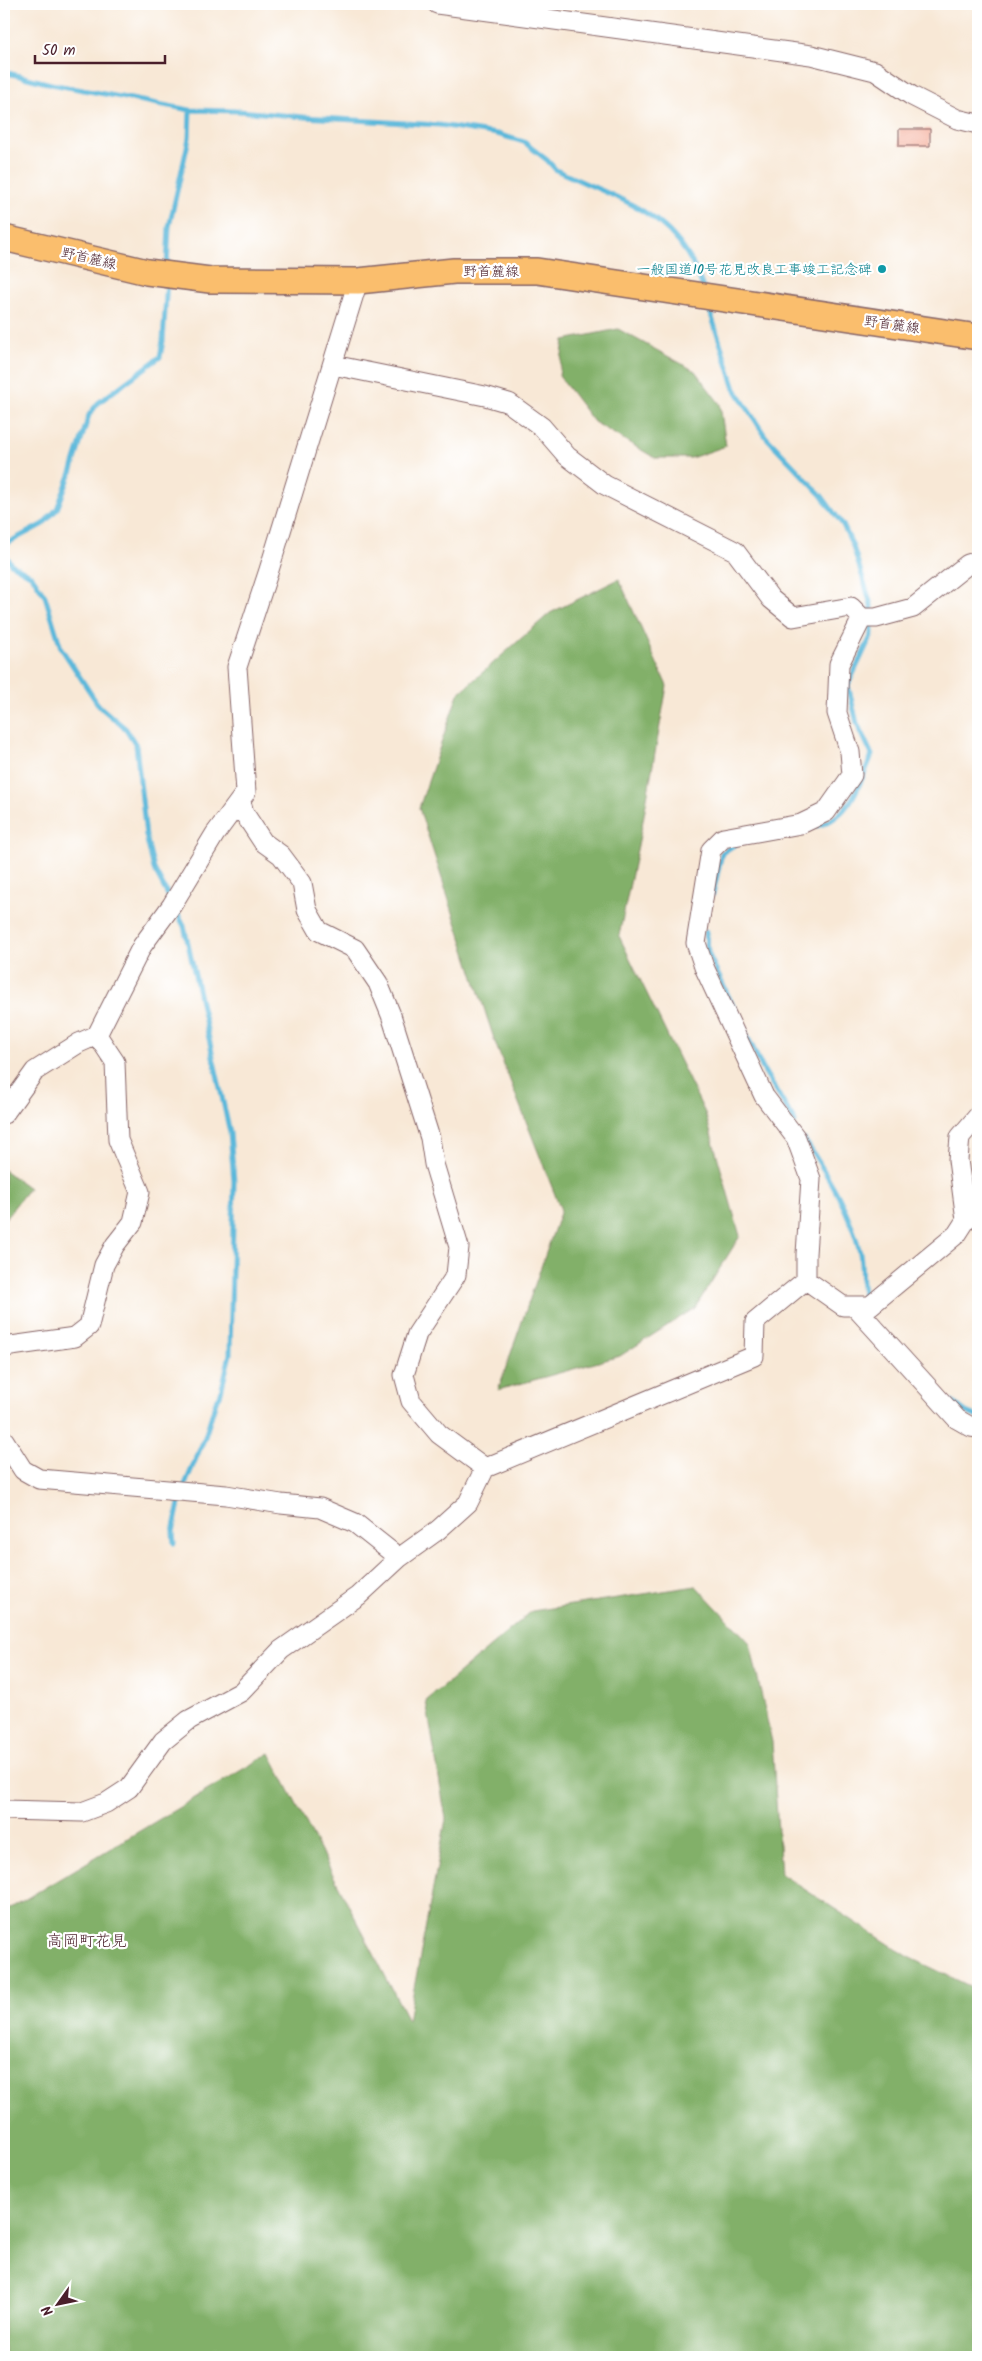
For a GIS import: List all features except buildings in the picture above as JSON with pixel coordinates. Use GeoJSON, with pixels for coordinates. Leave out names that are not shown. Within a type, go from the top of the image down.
{"type":"FeatureCollection","features":[{"type":"Feature","properties":{"kind":"main road","name":"野首麓線"},"geometry":{"type":"LineString","coordinates":[[4,238],[147,272],[210,280],[358,281],[454,271],[537,271],[978,337]]}},
{"type":"Feature","properties":{"kind":"street"},"geometry":{"type":"LineString","coordinates":[[437,4],[811,55],[875,71],[912,96],[957,119],[978,124]]}},
{"type":"Feature","properties":{"kind":"street"},"geometry":{"type":"LineString","coordinates":[[4,1114],[35,1072],[79,1043],[97,1035],[142,946],[172,905],[216,834],[241,802],[246,792],[237,666],[358,281]]}},
{"type":"Feature","properties":{"kind":"street"},"geometry":{"type":"LineString","coordinates":[[333,365],[485,396],[509,404],[542,427],[567,456],[605,485],[735,551],[770,599],[793,617],[851,607],[862,618],[876,618],[913,608],[968,564],[978,561]]}},
{"type":"Feature","properties":{"kind":"street"},"geometry":{"type":"LineString","coordinates":[[806,1280],[811,1179],[796,1138],[764,1096],[704,967],[696,944],[711,850],[723,838],[800,824],[826,812],[852,775],[850,752],[838,713],[839,664],[862,618]]}},
{"type":"Feature","properties":{"kind":"street"},"geometry":{"type":"LineString","coordinates":[[241,802],[244,813],[263,842],[281,855],[302,883],[307,910],[320,931],[355,949],[378,983],[391,1015],[430,1138],[434,1164],[459,1247],[456,1275],[418,1334],[404,1375],[411,1401],[439,1434],[485,1468]]}},
{"type":"Feature","properties":{"kind":"street"},"geometry":{"type":"LineString","coordinates":[[4,1347],[75,1337],[89,1326],[104,1265],[115,1245],[133,1222],[140,1192],[118,1140],[115,1062],[97,1035]]}},
{"type":"Feature","properties":{"kind":"street"},"geometry":{"type":"LineString","coordinates":[[806,1280],[843,1306],[856,1308],[870,1306],[957,1234],[966,1220],[958,1160],[960,1137],[978,1116]]}},
{"type":"Feature","properties":{"kind":"street"},"geometry":{"type":"LineString","coordinates":[[4,1810],[82,1812],[113,1798],[129,1788],[162,1741],[189,1720],[241,1692],[281,1650],[358,1596],[399,1558],[438,1530],[468,1503],[485,1468],[754,1356],[755,1322],[806,1280]]}},
{"type":"Feature","properties":{"kind":"street"},"geometry":{"type":"LineString","coordinates":[[856,1308],[957,1419],[971,1427],[978,1428]]}},
{"type":"Feature","properties":{"kind":"street"},"geometry":{"type":"LineString","coordinates":[[4,1440],[23,1470],[39,1479],[226,1495],[320,1508],[355,1523],[399,1558]]}},
{"type":"Feature","properties":{"kind":"green space"},"geometry":{"type":"Polygon","coordinates":[[[618,329],[695,371],[720,404],[726,446],[691,458],[655,458],[594,422],[559,376],[564,340],[618,329]]]}},
{"type":"Feature","properties":{"kind":"green space"},"geometry":{"type":"Polygon","coordinates":[[[619,579],[667,686],[642,826],[619,936],[705,1113],[740,1236],[695,1308],[620,1356],[498,1390],[561,1210],[496,1045],[419,808],[458,694],[550,613],[619,579]]]}},
{"type":"Feature","properties":{"kind":"green space"},"geometry":{"type":"Polygon","coordinates":[[[4,1170],[29,1188],[4,1220],[4,1170]]]}},
{"type":"Feature","properties":{"kind":"green space"},"geometry":{"type":"Polygon","coordinates":[[[696,1586],[750,1643],[772,1742],[781,1874],[909,1957],[978,1990],[978,2357],[4,2357],[4,1912],[270,1753],[408,2020],[446,1819],[426,1701],[532,1611],[696,1586]]]}},
{"type":"Feature","properties":{"kind":"waterway"},"geometry":{"type":"LineString","coordinates":[[4,72],[51,84],[190,110],[239,111],[439,125],[497,134],[524,142],[547,160],[556,170],[624,201],[663,225],[679,242],[692,262],[703,288]]}},
{"type":"Feature","properties":{"kind":"waterway"},"geometry":{"type":"LineString","coordinates":[[167,267],[169,227],[189,138],[190,110]]}},
{"type":"Feature","properties":{"kind":"waterway"},"geometry":{"type":"LineString","coordinates":[[4,548],[4,545],[43,524],[57,509],[72,470],[89,415],[98,403],[160,357],[163,341],[167,280]]}},
{"type":"Feature","properties":{"kind":"waterway"},"geometry":{"type":"LineString","coordinates":[[708,305],[735,389],[766,437],[821,495],[843,525],[853,546],[871,605],[872,634],[848,685],[857,723],[872,755],[857,790],[844,810],[835,818],[812,827]]}},
{"type":"Feature","properties":{"kind":"waterway"},"geometry":{"type":"LineString","coordinates":[[4,553],[11,564],[32,576],[45,596],[61,648],[99,706],[126,729],[136,745],[146,836],[154,869],[170,899]]}},
{"type":"Feature","properties":{"kind":"waterway"},"geometry":{"type":"LineString","coordinates":[[713,894],[722,853],[736,844]]}},
{"type":"Feature","properties":{"kind":"waterway"},"geometry":{"type":"LineString","coordinates":[[175,909],[184,926],[230,1133],[234,1181],[230,1354],[220,1396],[216,1401],[205,1437],[184,1487]]}},
{"type":"Feature","properties":{"kind":"waterway"},"geometry":{"type":"LineString","coordinates":[[706,932],[708,953],[763,1069],[795,1122]]}},
{"type":"Feature","properties":{"kind":"waterway"},"geometry":{"type":"LineString","coordinates":[[805,1140],[837,1194],[851,1223],[860,1253],[862,1284],[866,1302]]}},
{"type":"Feature","properties":{"kind":"waterway"},"geometry":{"type":"LineString","coordinates":[[953,1402],[966,1412],[978,1417]]}},
{"type":"Feature","properties":{"kind":"waterway"},"geometry":{"type":"LineString","coordinates":[[174,1543],[173,1532],[181,1494]]}},
{"type":"Feature","properties":{"kind":"place","name":"一般国道10号花見改良工事竣工記念碑"},"geometry":{"type":"Point","coordinates":[882,269]}},
{"type":"Feature","properties":{"kind":"district","name":"高岡町花見"},"geometry":{"type":"Point","coordinates":[87,1940]}}]}
